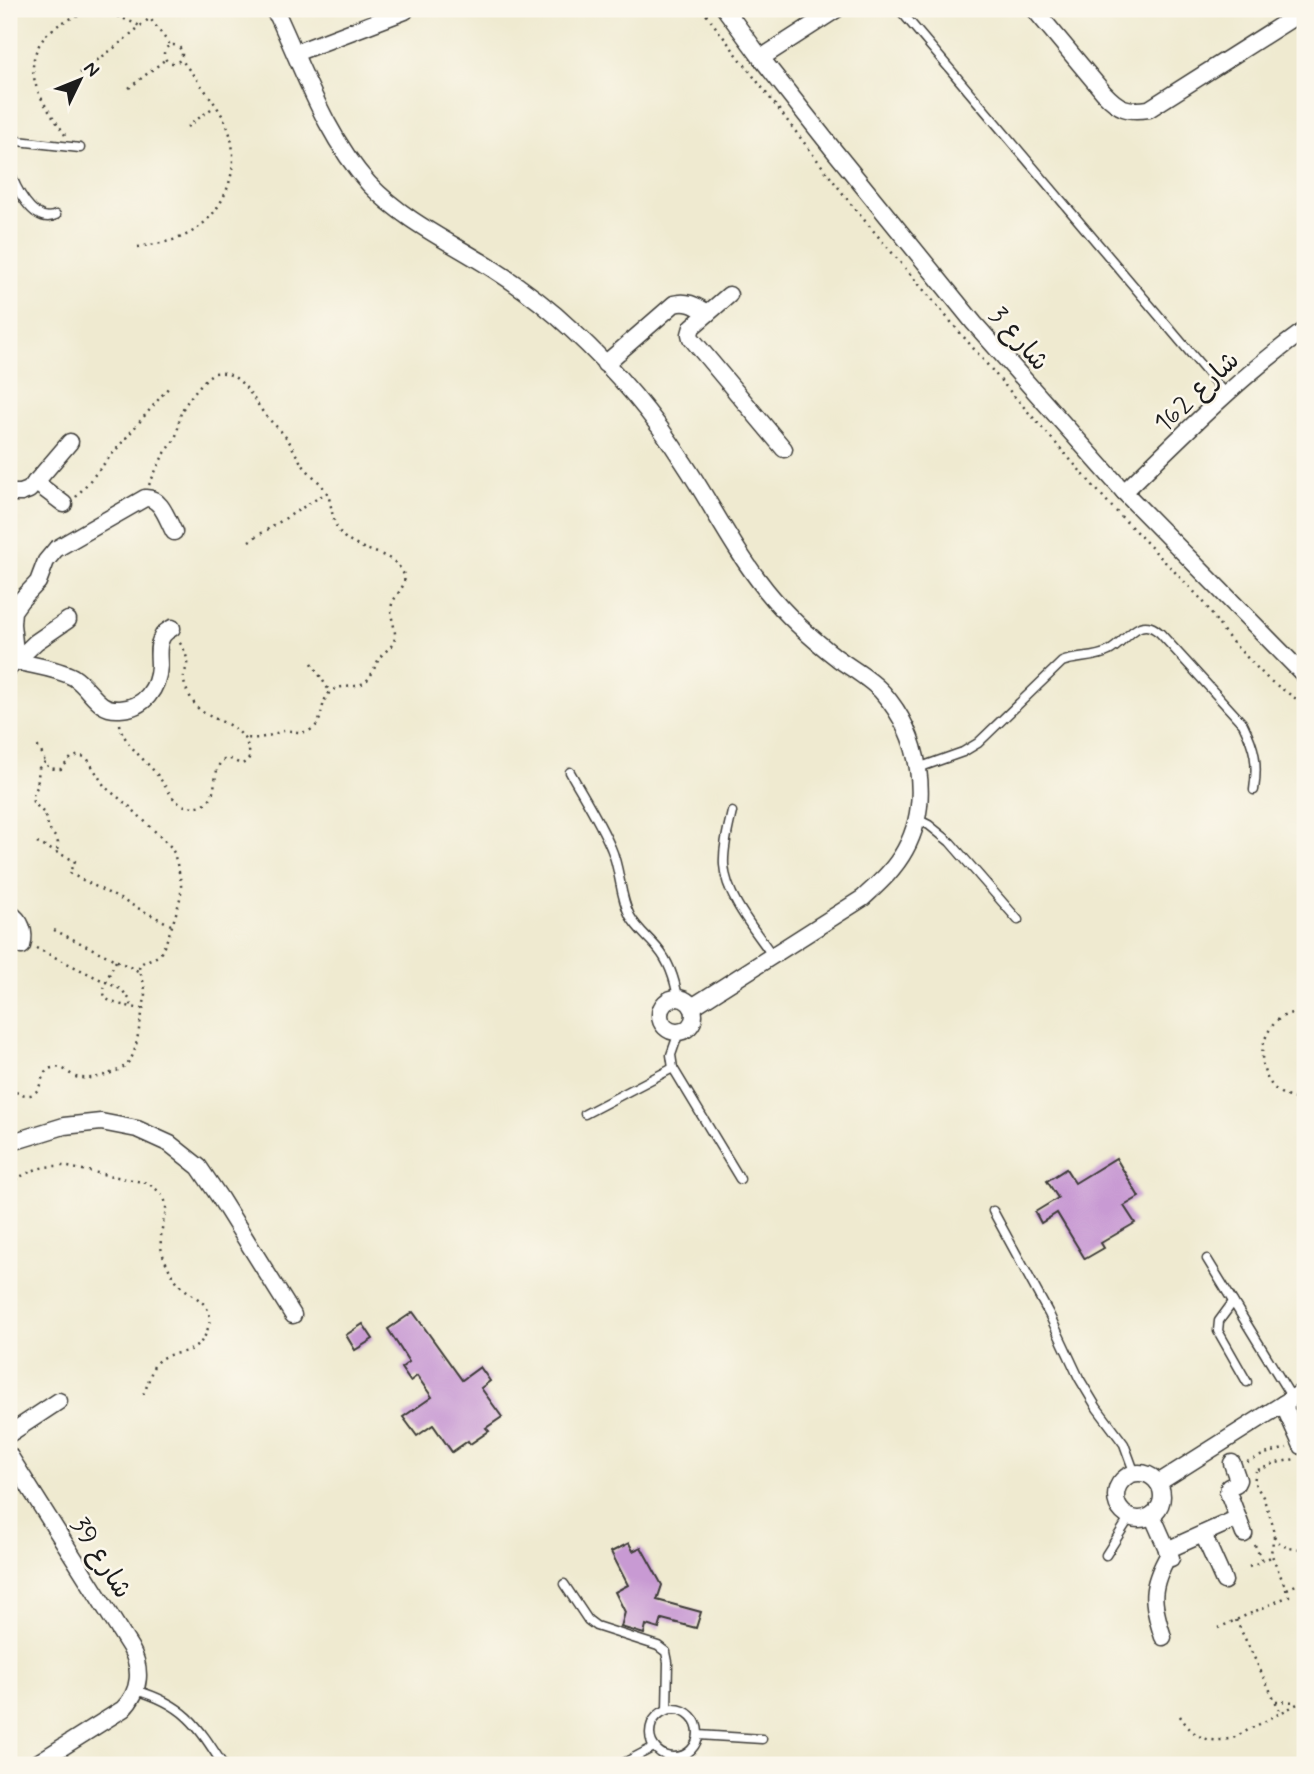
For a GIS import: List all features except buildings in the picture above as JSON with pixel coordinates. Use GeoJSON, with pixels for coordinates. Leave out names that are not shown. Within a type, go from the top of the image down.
{"type":"FeatureCollection","features":[{"type":"Feature","properties":{"kind":"street"},"geometry":{"type":"LineString","coordinates":[[272,9],[278,16],[327,125],[347,157],[370,185],[397,210],[534,298],[572,330],[635,396],[661,429],[724,530],[766,589],[810,636],[882,691],[899,714],[911,740],[918,768],[920,794],[917,819],[906,849],[887,876],[863,898],[772,955],[685,1002],[668,1001],[661,1010],[664,1026],[668,1029],[679,1031],[692,1023],[694,1018],[685,1002]]}},
{"type":"Feature","properties":{"kind":"street","name":"شارع 3"},"geometry":{"type":"LineString","coordinates":[[725,9],[894,226],[974,323],[1124,492],[1305,676]]}},
{"type":"Feature","properties":{"kind":"street"},"geometry":{"type":"LineString","coordinates":[[761,58],[837,9]]}},
{"type":"Feature","properties":{"kind":"street"},"geometry":{"type":"LineString","coordinates":[[1034,9],[1104,93],[1116,105],[1132,111],[1149,110],[1305,10]]}},
{"type":"Feature","properties":{"kind":"street"},"geometry":{"type":"LineString","coordinates":[[295,53],[405,11]]}},
{"type":"Feature","properties":{"kind":"street"},"geometry":{"type":"LineString","coordinates":[[729,295],[692,327],[691,338],[784,449]]}},
{"type":"Feature","properties":{"kind":"street"},"geometry":{"type":"LineString","coordinates":[[605,364],[674,304],[688,302],[708,313]]}},
{"type":"Feature","properties":{"kind":"street","name":"شارع 162"},"geometry":{"type":"LineString","coordinates":[[1124,492],[1226,395],[1305,330]]}},
{"type":"Feature","properties":{"kind":"street"},"geometry":{"type":"LineString","coordinates":[[9,493],[25,492],[70,442]]}},
{"type":"Feature","properties":{"kind":"street"},"geometry":{"type":"LineString","coordinates":[[35,482],[64,504]]}},
{"type":"Feature","properties":{"kind":"street"},"geometry":{"type":"LineString","coordinates":[[12,665],[13,611],[38,582],[46,561],[63,545],[149,497],[156,500],[174,531]]}},
{"type":"Feature","properties":{"kind":"street"},"geometry":{"type":"LineString","coordinates":[[12,665],[41,637],[68,620]]}},
{"type":"Feature","properties":{"kind":"street"},"geometry":{"type":"LineString","coordinates":[[12,665],[63,673],[84,685],[98,704],[108,709],[131,708],[152,692],[158,680],[159,642],[164,633],[172,628]]}},
{"type":"Feature","properties":{"kind":"street"},"geometry":{"type":"LineString","coordinates":[[9,913],[22,928],[21,944]]}},
{"type":"Feature","properties":{"kind":"street"},"geometry":{"type":"LineString","coordinates":[[9,1143],[64,1126],[100,1122],[137,1129],[170,1144],[199,1167],[293,1315]]}},
{"type":"Feature","properties":{"kind":"street"},"geometry":{"type":"LineString","coordinates":[[1158,1483],[1293,1397],[1301,1452]]}},
{"type":"Feature","properties":{"kind":"street"},"geometry":{"type":"LineString","coordinates":[[9,1434],[59,1401]]}},
{"type":"Feature","properties":{"kind":"street","name":"شارع 39"},"geometry":{"type":"LineString","coordinates":[[11,1465],[136,1657],[139,1679],[135,1690]]}},
{"type":"Feature","properties":{"kind":"street"},"geometry":{"type":"LineString","coordinates":[[1163,1637],[1153,1599],[1161,1567],[1170,1557],[1203,1534],[1241,1526],[1227,1492],[1229,1487],[1238,1482],[1235,1469]]}},
{"type":"Feature","properties":{"kind":"street"},"geometry":{"type":"LineString","coordinates":[[1136,1474],[1148,1475],[1158,1483],[1162,1501],[1152,1515],[1141,1519],[1130,1517],[1120,1508],[1117,1496],[1124,1479],[1136,1474]]}},
{"type":"Feature","properties":{"kind":"street"},"geometry":{"type":"LineString","coordinates":[[1152,1515],[1170,1557]]}},
{"type":"Feature","properties":{"kind":"street"},"geometry":{"type":"LineString","coordinates":[[1203,1534],[1224,1581]]}},
{"type":"Feature","properties":{"kind":"street"},"geometry":{"type":"LineString","coordinates":[[34,1765],[123,1709],[135,1690]]}},
{"type":"Feature","properties":{"kind":"lane"},"geometry":{"type":"LineString","coordinates":[[899,9],[1226,395]]}},
{"type":"Feature","properties":{"kind":"lane"},"geometry":{"type":"LineString","coordinates":[[9,140],[76,148]]}},
{"type":"Feature","properties":{"kind":"lane"},"geometry":{"type":"LineString","coordinates":[[9,168],[14,183],[29,205],[45,217],[56,215]]}},
{"type":"Feature","properties":{"kind":"lane"},"geometry":{"type":"LineString","coordinates":[[918,768],[963,752],[978,743],[1062,662],[1107,652],[1139,627],[1146,626],[1160,633],[1243,724],[1256,756],[1254,790]]}},
{"type":"Feature","properties":{"kind":"lane"},"geometry":{"type":"LineString","coordinates":[[570,772],[611,848],[630,916],[669,965],[685,1002]]}},
{"type":"Feature","properties":{"kind":"lane"},"geometry":{"type":"LineString","coordinates":[[732,812],[725,848],[725,878],[730,892],[772,955]]}},
{"type":"Feature","properties":{"kind":"lane"},"geometry":{"type":"LineString","coordinates":[[917,819],[950,842],[1018,920]]}},
{"type":"Feature","properties":{"kind":"lane"},"geometry":{"type":"LineString","coordinates":[[679,1031],[671,1055],[673,1068],[740,1179]]}},
{"type":"Feature","properties":{"kind":"lane"},"geometry":{"type":"LineString","coordinates":[[585,1114],[673,1068]]}},
{"type":"Feature","properties":{"kind":"lane"},"geometry":{"type":"LineString","coordinates":[[993,1211],[1041,1297],[1079,1378],[1124,1444],[1136,1474]]}},
{"type":"Feature","properties":{"kind":"lane"},"geometry":{"type":"LineString","coordinates":[[1207,1259],[1293,1397]]}},
{"type":"Feature","properties":{"kind":"lane"},"geometry":{"type":"LineString","coordinates":[[1233,1302],[1219,1321],[1218,1331],[1247,1382]]}},
{"type":"Feature","properties":{"kind":"lane"},"geometry":{"type":"LineString","coordinates":[[1106,1555],[1130,1517]]}},
{"type":"Feature","properties":{"kind":"lane"},"geometry":{"type":"LineString","coordinates":[[564,1584],[588,1620],[596,1626],[658,1646],[666,1652],[667,1710]]}},
{"type":"Feature","properties":{"kind":"lane"},"geometry":{"type":"LineString","coordinates":[[135,1690],[162,1699],[185,1713],[223,1765]]}},
{"type":"Feature","properties":{"kind":"lane"},"geometry":{"type":"LineString","coordinates":[[667,1710],[680,1710],[695,1722],[698,1735],[694,1747],[684,1755],[664,1756],[651,1742],[650,1729],[656,1717],[667,1710]]}},
{"type":"Feature","properties":{"kind":"lane"},"geometry":{"type":"LineString","coordinates":[[698,1735],[762,1739]]}},
{"type":"Feature","properties":{"kind":"lane"},"geometry":{"type":"LineString","coordinates":[[620,1765],[654,1747]]}},
{"type":"Feature","properties":{"kind":"path"},"geometry":{"type":"LineString","coordinates":[[143,9],[170,45]]}},
{"type":"Feature","properties":{"kind":"path"},"geometry":{"type":"LineString","coordinates":[[76,148],[37,88],[33,76],[36,50],[51,30],[79,16],[94,13],[110,15],[140,26]]}},
{"type":"Feature","properties":{"kind":"path"},"geometry":{"type":"LineString","coordinates":[[80,73],[150,18]]}},
{"type":"Feature","properties":{"kind":"path"},"geometry":{"type":"LineString","coordinates":[[170,45],[177,45],[183,53],[178,62],[171,63],[166,59],[164,52],[170,45]]}},
{"type":"Feature","properties":{"kind":"path"},"geometry":{"type":"LineString","coordinates":[[129,88],[166,59]]}},
{"type":"Feature","properties":{"kind":"path"},"geometry":{"type":"LineString","coordinates":[[138,247],[168,242],[188,234],[206,221],[220,205],[230,185],[234,163],[232,141],[225,120],[181,59]]}},
{"type":"Feature","properties":{"kind":"path"},"geometry":{"type":"LineString","coordinates":[[187,127],[215,106]]}},
{"type":"Feature","properties":{"kind":"path"},"geometry":{"type":"LineString","coordinates":[[142,500],[160,461],[175,439],[183,408],[210,374],[218,372],[236,378],[245,385],[265,415],[284,434],[303,466],[326,492],[332,518],[343,536],[351,543],[392,560],[403,572],[404,587],[391,608],[395,635],[393,645],[378,660],[366,681],[358,685],[337,687],[330,692],[314,728],[306,732],[281,731],[267,737],[243,738]]}},
{"type":"Feature","properties":{"kind":"path"},"geometry":{"type":"LineString","coordinates":[[64,504],[79,493],[169,387]]}},
{"type":"Feature","properties":{"kind":"path"},"geometry":{"type":"LineString","coordinates":[[249,541],[326,492]]}},
{"type":"Feature","properties":{"kind":"path"},"geometry":{"type":"LineString","coordinates":[[118,710],[121,732],[127,741],[173,797],[183,805],[195,807],[207,802],[214,791],[220,763],[225,759],[242,764],[250,758],[243,738],[226,722],[200,710],[194,704],[183,682],[187,667],[185,651],[172,628]]}},
{"type":"Feature","properties":{"kind":"path"},"geometry":{"type":"LineString","coordinates":[[312,663],[330,692]]}},
{"type":"Feature","properties":{"kind":"path"},"geometry":{"type":"LineString","coordinates":[[9,1091],[32,1095],[40,1086],[43,1074],[55,1067],[79,1078],[119,1071],[130,1062],[145,991],[139,965],[155,958],[162,951],[181,891],[171,847],[105,787],[88,758],[75,756],[63,767],[52,769],[46,766],[37,746]]}},
{"type":"Feature","properties":{"kind":"path"},"geometry":{"type":"LineString","coordinates":[[45,762],[39,768],[37,788],[32,797],[33,802],[44,813],[49,829],[56,838],[57,852]]}},
{"type":"Feature","properties":{"kind":"path"},"geometry":{"type":"LineString","coordinates":[[37,843],[75,861],[69,873],[171,925]]}},
{"type":"Feature","properties":{"kind":"path"},"geometry":{"type":"LineString","coordinates":[[54,930],[140,972]]}},
{"type":"Feature","properties":{"kind":"path"},"geometry":{"type":"LineString","coordinates":[[21,944],[122,990],[131,1007]]}},
{"type":"Feature","properties":{"kind":"path"},"geometry":{"type":"LineString","coordinates":[[116,961],[105,982],[103,991],[107,1001],[143,1009]]}},
{"type":"Feature","properties":{"kind":"path"},"geometry":{"type":"LineString","coordinates":[[1305,1011],[1289,1014],[1275,1023],[1265,1039],[1262,1059],[1272,1086],[1287,1097],[1305,1101]]}},
{"type":"Feature","properties":{"kind":"path"},"geometry":{"type":"LineString","coordinates":[[9,1183],[34,1169],[63,1166],[147,1183],[162,1195],[166,1204],[160,1240],[163,1256],[175,1279],[205,1305],[209,1320],[206,1333],[194,1348],[182,1354],[165,1357],[155,1364],[142,1396]]}},
{"type":"Feature","properties":{"kind":"path"},"geometry":{"type":"LineString","coordinates":[[1235,1469],[1265,1454],[1283,1449],[1301,1452]]}},
{"type":"Feature","properties":{"kind":"path"},"geometry":{"type":"LineString","coordinates":[[1235,1469],[1256,1471],[1301,1452]]}},
{"type":"Feature","properties":{"kind":"path"},"geometry":{"type":"LineString","coordinates":[[1256,1471],[1254,1482],[1270,1515],[1274,1536],[1279,1543],[1289,1548],[1305,1548]]}},
{"type":"Feature","properties":{"kind":"path"},"geometry":{"type":"LineString","coordinates":[[1219,1628],[1289,1596],[1273,1556],[1271,1545],[1274,1536]]}},
{"type":"Feature","properties":{"kind":"path"},"geometry":{"type":"LineString","coordinates":[[1249,1567],[1273,1556]]}},
{"type":"Feature","properties":{"kind":"path"},"geometry":{"type":"LineString","coordinates":[[1287,1589],[1305,1581]]}},
{"type":"Feature","properties":{"kind":"path"},"geometry":{"type":"LineString","coordinates":[[1236,1620],[1280,1713]]}},
{"type":"Feature","properties":{"kind":"path"},"geometry":{"type":"LineString","coordinates":[[1180,1716],[1187,1727],[1197,1735],[1221,1741],[1233,1738],[1305,1700]]}},
{"type":"Feature","properties":{"kind":"path"},"geometry":{"type":"LineString","coordinates":[[1275,1701],[1301,1703]]}}]}
